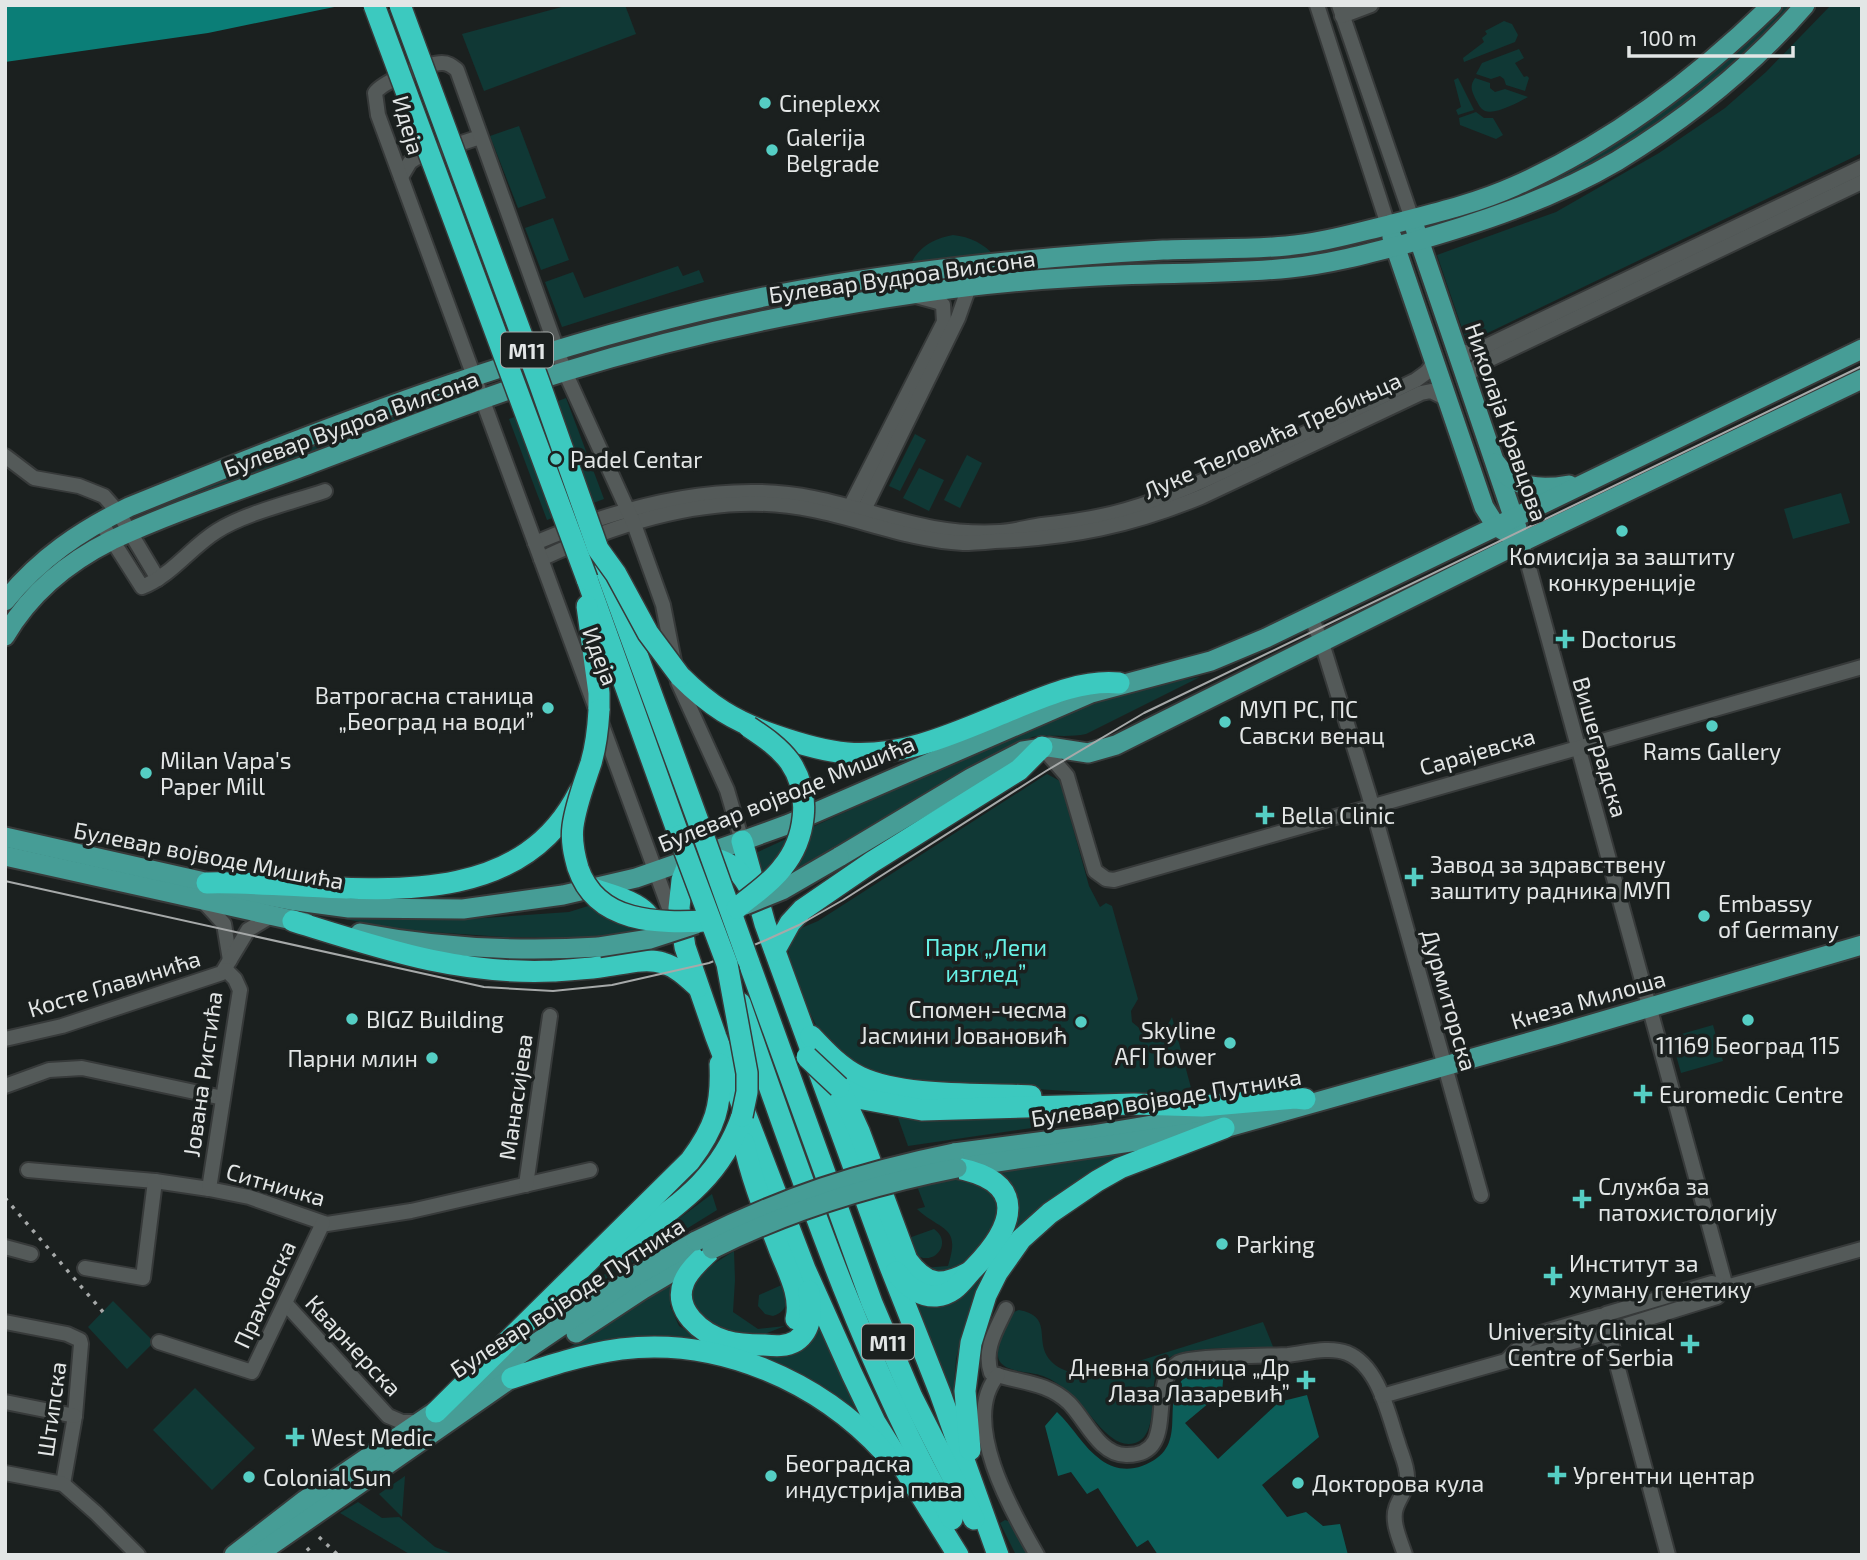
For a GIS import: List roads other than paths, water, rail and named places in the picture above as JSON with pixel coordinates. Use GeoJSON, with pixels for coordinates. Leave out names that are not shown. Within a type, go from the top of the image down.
{"type":"FeatureCollection","features":[{"type":"Feature","properties":{"kind":"highway","name":"M11"},"geometry":{"type":"LineString","coordinates":[[374,5],[587,579],[786,1129],[846,1260],[872,1303],[912,1397],[996,1555]]}},
{"type":"Feature","properties":{"kind":"highway","name":"M11"},"geometry":{"type":"LineString","coordinates":[[400,5],[808,1125],[846,1260],[862,1335],[937,1493],[972,1555]]}},
{"type":"Feature","properties":{"kind":"highway"},"geometry":{"type":"LineString","coordinates":[[598,549],[616,574],[648,634],[680,676],[713,706],[779,749],[794,769],[802,792],[803,821],[796,845],[782,869],[737,908]]}},
{"type":"Feature","properties":{"kind":"highway"},"geometry":{"type":"LineString","coordinates":[[587,579],[587,616],[599,693],[597,733],[572,830],[573,852],[582,878],[592,894],[615,912],[635,918],[707,921]]}},
{"type":"Feature","properties":{"kind":"highway"},"geometry":{"type":"LineString","coordinates":[[749,727],[796,742],[847,753],[895,749],[951,734],[1075,687],[1095,683],[1119,683]]}},
{"type":"Feature","properties":{"kind":"highway"},"geometry":{"type":"LineString","coordinates":[[775,950],[790,923],[802,910],[872,862],[1019,770],[1041,747]]}},
{"type":"Feature","properties":{"kind":"highway"},"geometry":{"type":"LineString","coordinates":[[205,892],[248,882],[380,888],[440,884],[480,876],[508,865],[527,853],[556,827],[583,784]]}},
{"type":"Feature","properties":{"kind":"highway"},"geometry":{"type":"LineString","coordinates":[[742,841],[758,904],[889,1264],[940,1392],[996,1555]]}},
{"type":"Feature","properties":{"kind":"highway"},"geometry":{"type":"LineString","coordinates":[[704,1245],[683,1284],[682,1302],[685,1311],[700,1328],[723,1340],[762,1345],[787,1333],[795,1322],[798,1275],[685,947],[679,892],[687,867],[696,857],[729,863],[743,877],[758,904]]}},
{"type":"Feature","properties":{"kind":"highway"},"geometry":{"type":"LineString","coordinates":[[593,889],[628,901],[650,917],[654,925],[654,936],[651,948],[641,961]]}},
{"type":"Feature","properties":{"kind":"highway"},"geometry":{"type":"LineString","coordinates":[[293,921],[408,957],[465,967],[543,971],[652,961],[669,965],[698,987]]}},
{"type":"Feature","properties":{"kind":"highway"},"geometry":{"type":"LineString","coordinates":[[748,960],[807,1057],[839,1087],[863,1099],[922,1110],[1135,1104]]}},
{"type":"Feature","properties":{"kind":"highway"},"geometry":{"type":"LineString","coordinates":[[549,1301],[680,1202],[703,1182],[730,1147],[742,1116],[747,1092],[747,1073],[727,964]]}},
{"type":"Feature","properties":{"kind":"highway"},"geometry":{"type":"LineString","coordinates":[[803,1028],[838,1063],[863,1079],[883,1085],[942,1092],[1135,1104],[1202,1106],[1305,1099]]}},
{"type":"Feature","properties":{"kind":"highway"},"geometry":{"type":"LineString","coordinates":[[428,1417],[672,1180],[704,1143],[720,1104],[719,1044]]}},
{"type":"Feature","properties":{"kind":"highway"},"geometry":{"type":"LineString","coordinates":[[839,1087],[859,1131],[907,1261],[927,1280],[949,1282],[970,1272]]}},
{"type":"Feature","properties":{"kind":"highway"},"geometry":{"type":"LineString","coordinates":[[742,1116],[743,1136],[751,1170],[798,1275],[875,1422],[958,1555]]}},
{"type":"Feature","properties":{"kind":"highway"},"geometry":{"type":"LineString","coordinates":[[976,1493],[966,1419],[967,1364],[978,1314],[1009,1256],[1034,1226],[1097,1181],[1120,1168],[1224,1128]]}},
{"type":"Feature","properties":{"kind":"highway"},"geometry":{"type":"LineString","coordinates":[[889,1264],[908,1286],[924,1295],[942,1295],[954,1291],[997,1240],[1006,1224],[1008,1208],[1005,1196],[995,1184],[955,1160]]}},
{"type":"Feature","properties":{"kind":"highway"},"geometry":{"type":"LineString","coordinates":[[512,1378],[562,1362],[624,1349],[686,1348],[728,1356],[788,1379],[824,1402],[874,1443],[915,1486]]}},
{"type":"Feature","properties":{"kind":"main road","name":"Булевар Вудроа Вилсона"},"geometry":{"type":"LineString","coordinates":[[5,601],[50,554],[109,517],[153,497],[473,376],[637,327],[754,299],[904,274],[1065,257],[1286,246],[1345,236],[1412,219],[1513,187],[1579,153],[1637,118],[1728,47],[1772,5]]}},
{"type":"Feature","properties":{"kind":"main road","name":"Булевар Вудроа Вилсона"},"geometry":{"type":"LineString","coordinates":[[5,636],[26,605],[69,565],[121,536],[482,400],[565,372],[806,312],[969,287],[1080,277],[1291,268],[1351,258],[1445,233],[1552,193],[1615,162],[1673,123],[1721,86],[1805,5]]}},
{"type":"Feature","properties":{"kind":"main road","name":"Николаја Кравцова"},"geometry":{"type":"LineString","coordinates":[[1412,219],[1493,458],[1505,522]]}},
{"type":"Feature","properties":{"kind":"main road","name":"Николаја Кравцова"},"geometry":{"type":"LineString","coordinates":[[1388,225],[1484,507],[1505,522],[1521,542]]}},
{"type":"Feature","properties":{"kind":"main road"},"geometry":{"type":"LineString","coordinates":[[1493,458],[1502,472],[1528,487],[1555,487],[1590,480],[1858,350]]}},
{"type":"Feature","properties":{"kind":"main road"},"geometry":{"type":"LineString","coordinates":[[1041,747],[1088,753],[1116,745],[1521,542],[1862,379]]}},
{"type":"Feature","properties":{"kind":"main road","name":"Булевар војводе Мишића"},"geometry":{"type":"LineString","coordinates":[[5,856],[205,892],[395,910],[463,909],[593,889],[656,872],[789,824],[1091,693],[1119,683],[1211,661],[1311,617],[1590,480]]}},
{"type":"Feature","properties":{"kind":"main road","name":"Булевар војводе Мишића"},"geometry":{"type":"LineString","coordinates":[[5,837],[205,892],[271,916],[293,921],[434,945],[555,949],[599,947],[650,939],[707,921],[774,894],[971,778],[1023,751],[1041,747]]}},
{"type":"Feature","properties":{"kind":"main road","name":"Кнеза Милоша"},"geometry":{"type":"LineString","coordinates":[[1327,1097],[1444,1066],[1862,945]]}},
{"type":"Feature","properties":{"kind":"main road","name":"Булевар војводе Путника"},"geometry":{"type":"LineString","coordinates":[[234,1555],[305,1500],[632,1278],[704,1245],[838,1197],[955,1160],[1327,1097]]}},
{"type":"Feature","properties":{"kind":"main road","name":"Булевар војводе Путника"},"geometry":{"type":"LineString","coordinates":[[955,1160],[1224,1128],[1327,1097]]}},
{"type":"Feature","properties":{"kind":"main road","name":"Булевар војводе Путника"},"geometry":{"type":"LineString","coordinates":[[257,1555],[704,1245]]}},
{"type":"Feature","properties":{"kind":"main road"},"geometry":{"type":"LineString","coordinates":[[277,1555],[293,1530]]}},
{"type":"Feature","properties":{"kind":"street","name":"Николаја Кравцова"},"geometry":{"type":"LineString","coordinates":[[1317,5],[1388,225]]}},
{"type":"Feature","properties":{"kind":"street"},"geometry":{"type":"LineString","coordinates":[[1340,11],[1371,5]]}},
{"type":"Feature","properties":{"kind":"street","name":"Николаја Кравцова"},"geometry":{"type":"LineString","coordinates":[[1340,11],[1412,219]]}},
{"type":"Feature","properties":{"kind":"street","name":"Идеја"},"geometry":{"type":"LineString","coordinates":[[685,947],[401,177],[374,99],[379,87],[385,83],[437,63],[451,64],[457,70],[565,372],[632,518],[663,605],[678,682],[727,790],[742,841]]}},
{"type":"Feature","properties":{"kind":"street"},"geometry":{"type":"LineString","coordinates":[[401,177],[415,158],[480,137]]}},
{"type":"Feature","properties":{"kind":"street"},"geometry":{"type":"LineString","coordinates":[[1457,350],[1469,353],[1476,351],[1862,167]]}},
{"type":"Feature","properties":{"kind":"street"},"geometry":{"type":"LineString","coordinates":[[1466,377],[1480,364],[1862,182]]}},
{"type":"Feature","properties":{"kind":"street"},"geometry":{"type":"LineString","coordinates":[[854,515],[958,318],[969,287]]}},
{"type":"Feature","properties":{"kind":"street"},"geometry":{"type":"LineString","coordinates":[[854,515],[944,322],[943,306],[938,302],[914,296]]}},
{"type":"Feature","properties":{"kind":"street"},"geometry":{"type":"LineString","coordinates":[[1858,350],[1862,371]]}},
{"type":"Feature","properties":{"kind":"street","name":"Луке Ћеловића Требињца"},"geometry":{"type":"LineString","coordinates":[[535,543],[564,531],[632,518],[694,508],[751,503],[854,515],[969,533],[1003,532],[1124,511],[1190,487],[1416,380],[1430,369],[1435,361]]}},
{"type":"Feature","properties":{"kind":"street","name":"Луке Ћеловића Требињца"},"geometry":{"type":"LineString","coordinates":[[854,515],[925,539],[965,543],[1047,538],[1106,529],[1201,497],[1421,393],[1431,391],[1447,399]]}},
{"type":"Feature","properties":{"kind":"street"},"geometry":{"type":"LineString","coordinates":[[5,456],[34,478],[79,486],[107,499],[109,517],[121,536],[158,579]]}},
{"type":"Feature","properties":{"kind":"street"},"geometry":{"type":"LineString","coordinates":[[121,536],[142,587],[158,579],[219,529],[325,491]]}},
{"type":"Feature","properties":{"kind":"street","name":"Луке Ћеловића Требињца"},"geometry":{"type":"LineString","coordinates":[[541,559],[632,518]]}},
{"type":"Feature","properties":{"kind":"street","name":"Вишеградска"},"geometry":{"type":"LineString","coordinates":[[1521,542],[1726,1287]]}},
{"type":"Feature","properties":{"kind":"street","name":"Дурмиторска"},"geometry":{"type":"LineString","coordinates":[[1311,617],[1322,643],[1372,805],[1481,1195]]}},
{"type":"Feature","properties":{"kind":"street","name":"Сарајевска"},"geometry":{"type":"LineString","coordinates":[[1041,747],[1067,776],[1095,871],[1106,879],[1123,878],[1577,746],[1862,667]]}},
{"type":"Feature","properties":{"kind":"street","name":"Косте Главинића"},"geometry":{"type":"LineString","coordinates":[[205,892],[224,925],[228,965]]}},
{"type":"Feature","properties":{"kind":"street","name":"Косте Главинића"},"geometry":{"type":"LineString","coordinates":[[5,1039],[62,1026],[216,976],[228,965],[248,930],[271,916]]}},
{"type":"Feature","properties":{"kind":"street","name":"Јована Ристића"},"geometry":{"type":"LineString","coordinates":[[209,1189],[240,990],[228,965]]}},
{"type":"Feature","properties":{"kind":"street","name":"Манасијева"},"geometry":{"type":"LineString","coordinates":[[526,1185],[550,1016]]}},
{"type":"Feature","properties":{"kind":"street"},"geometry":{"type":"LineString","coordinates":[[5,1086],[48,1070],[82,1068],[223,1098]]}},
{"type":"Feature","properties":{"kind":"street","name":"Ситничка"},"geometry":{"type":"LineString","coordinates":[[28,1170],[155,1181],[209,1189],[260,1201],[323,1223],[411,1211],[590,1170]]}},
{"type":"Feature","properties":{"kind":"street"},"geometry":{"type":"LineString","coordinates":[[85,1268],[144,1278],[155,1181]]}},
{"type":"Feature","properties":{"kind":"street","name":"Праховска"},"geometry":{"type":"LineString","coordinates":[[159,1342],[253,1372],[323,1223]]}},
{"type":"Feature","properties":{"kind":"street"},"geometry":{"type":"LineString","coordinates":[[5,1247],[31,1254]]}},
{"type":"Feature","properties":{"kind":"street"},"geometry":{"type":"LineString","coordinates":[[1506,1361],[1531,1336],[1712,1283],[1726,1287],[1862,1249]]}},
{"type":"Feature","properties":{"kind":"street"},"geometry":{"type":"LineString","coordinates":[[1382,1396],[1609,1332],[1717,1297],[1726,1287]]}},
{"type":"Feature","properties":{"kind":"street","name":"Кварнерска"},"geometry":{"type":"LineString","coordinates":[[286,1304],[388,1416],[402,1422],[428,1417]]}},
{"type":"Feature","properties":{"kind":"street"},"geometry":{"type":"LineString","coordinates":[[1006,1309],[986,1359],[991,1373],[1041,1385],[1059,1395],[1103,1446],[1117,1454],[1125,1455],[1147,1448],[1157,1438],[1163,1384],[1173,1367],[1184,1360],[1338,1351],[1347,1353],[1366,1368],[1382,1396],[1408,1477],[1394,1514],[1405,1555]]}},
{"type":"Feature","properties":{"kind":"street"},"geometry":{"type":"LineString","coordinates":[[1603,1315],[1615,1319],[1609,1332],[1668,1555]]}},
{"type":"Feature","properties":{"kind":"street","name":"Штипска"},"geometry":{"type":"LineString","coordinates":[[5,1322],[67,1334],[80,1340],[82,1348],[75,1416],[63,1484]]}},
{"type":"Feature","properties":{"kind":"street"},"geometry":{"type":"LineString","coordinates":[[998,1376],[985,1396],[983,1411],[988,1444],[1002,1488],[1037,1555]]}},
{"type":"Feature","properties":{"kind":"street"},"geometry":{"type":"LineString","coordinates":[[5,1402],[75,1416]]}},
{"type":"Feature","properties":{"kind":"street","name":"Кварнерска"},"geometry":{"type":"LineString","coordinates":[[383,1447],[390,1431],[388,1416]]}},
{"type":"Feature","properties":{"kind":"street"},"geometry":{"type":"LineString","coordinates":[[5,1473],[63,1484],[138,1555]]}},
{"type":"Feature","properties":{"kind":"tram line"},"geometry":{"type":"LineString","coordinates":[[5,881],[484,987],[553,991],[612,985],[709,963],[799,925],[843,900],[1046,771],[1144,713],[1862,366]]}},
{"type":"Feature","properties":{"kind":"railway"},"geometry":{"type":"LineString","coordinates":[[5,1198],[103,1312]]}},
{"type":"Feature","properties":{"kind":"railway"},"geometry":{"type":"LineString","coordinates":[[319,1537],[338,1555]]}},
{"type":"Feature","properties":{"kind":"railway"},"geometry":{"type":"LineString","coordinates":[[307,1548],[313,1555]]}},
{"type":"Feature","properties":{"kind":"place","name":"Cineplexx"},"geometry":{"type":"Point","coordinates":[765,103]}},
{"type":"Feature","properties":{"kind":"place","name":"Galerija Belgrade"},"geometry":{"type":"Point","coordinates":[772,150]}},
{"type":"Feature","properties":{"kind":"place","name":"Padel Centar"},"geometry":{"type":"Point","coordinates":[556,459]}},
{"type":"Feature","properties":{"kind":"place","name":"Комисија за заштиту конкуренције"},"geometry":{"type":"Point","coordinates":[1622,531]}},
{"type":"Feature","properties":{"kind":"place","name":"Doctorus"},"geometry":{"type":"Point","coordinates":[1565,639]}},
{"type":"Feature","properties":{"kind":"place","name":"Ватрогасна станица „Београд на води”"},"geometry":{"type":"Point","coordinates":[548,708]}},
{"type":"Feature","properties":{"kind":"place","name":"МУП РС, ПС Савски венац"},"geometry":{"type":"Point","coordinates":[1225,722]}},
{"type":"Feature","properties":{"kind":"place","name":"Rams Gallery"},"geometry":{"type":"Point","coordinates":[1712,726]}},
{"type":"Feature","properties":{"kind":"place","name":"Milan Vapa's Paper Mill"},"geometry":{"type":"Point","coordinates":[146,773]}},
{"type":"Feature","properties":{"kind":"place","name":"Bella Clinic"},"geometry":{"type":"Point","coordinates":[1265,815]}},
{"type":"Feature","properties":{"kind":"place","name":"Завод за здравствену заштиту радника МУП"},"geometry":{"type":"Point","coordinates":[1414,877]}},
{"type":"Feature","properties":{"kind":"place","name":"Embassy of Germany"},"geometry":{"type":"Point","coordinates":[1704,916]}},
{"type":"Feature","properties":{"kind":"place","name":"BIGZ Building"},"geometry":{"type":"Point","coordinates":[352,1019]}},
{"type":"Feature","properties":{"kind":"place","name":"11169 Београд 115"},"geometry":{"type":"Point","coordinates":[1748,1020]}},
{"type":"Feature","properties":{"kind":"place","name":"Спомен-чесма Јасмини Јовановић"},"geometry":{"type":"Point","coordinates":[1081,1022]}},
{"type":"Feature","properties":{"kind":"place","name":"Skyline AFI Tower"},"geometry":{"type":"Point","coordinates":[1230,1043]}},
{"type":"Feature","properties":{"kind":"place","name":"Парни млин"},"geometry":{"type":"Point","coordinates":[432,1058]}},
{"type":"Feature","properties":{"kind":"place","name":"Euromedic Centre"},"geometry":{"type":"Point","coordinates":[1643,1094]}},
{"type":"Feature","properties":{"kind":"place","name":"Служба за патохистологију"},"geometry":{"type":"Point","coordinates":[1582,1199]}},
{"type":"Feature","properties":{"kind":"place","name":"Parking"},"geometry":{"type":"Point","coordinates":[1222,1244]}},
{"type":"Feature","properties":{"kind":"place","name":"Институт за хуману генетику"},"geometry":{"type":"Point","coordinates":[1553,1276]}},
{"type":"Feature","properties":{"kind":"place","name":"University Clinical Centre of Serbia"},"geometry":{"type":"Point","coordinates":[1690,1344]}},
{"type":"Feature","properties":{"kind":"place","name":"Дневна болница „Др Лаза Лазаревић”"},"geometry":{"type":"Point","coordinates":[1306,1380]}},
{"type":"Feature","properties":{"kind":"place","name":"West Medic"},"geometry":{"type":"Point","coordinates":[295,1437]}},
{"type":"Feature","properties":{"kind":"place","name":"Ургентни центар"},"geometry":{"type":"Point","coordinates":[1557,1475]}},
{"type":"Feature","properties":{"kind":"place","name":"Београдска индустрија пива"},"geometry":{"type":"Point","coordinates":[771,1476]}},
{"type":"Feature","properties":{"kind":"place","name":"Colonial Sun"},"geometry":{"type":"Point","coordinates":[249,1477]}},
{"type":"Feature","properties":{"kind":"place","name":"Докторова кула"},"geometry":{"type":"Point","coordinates":[1298,1483]}},
{"type":"Feature","properties":{"kind":"park label","name":"Парк „Лепи изглед”"},"geometry":{"type":"Point","coordinates":[986,960]}}]}
